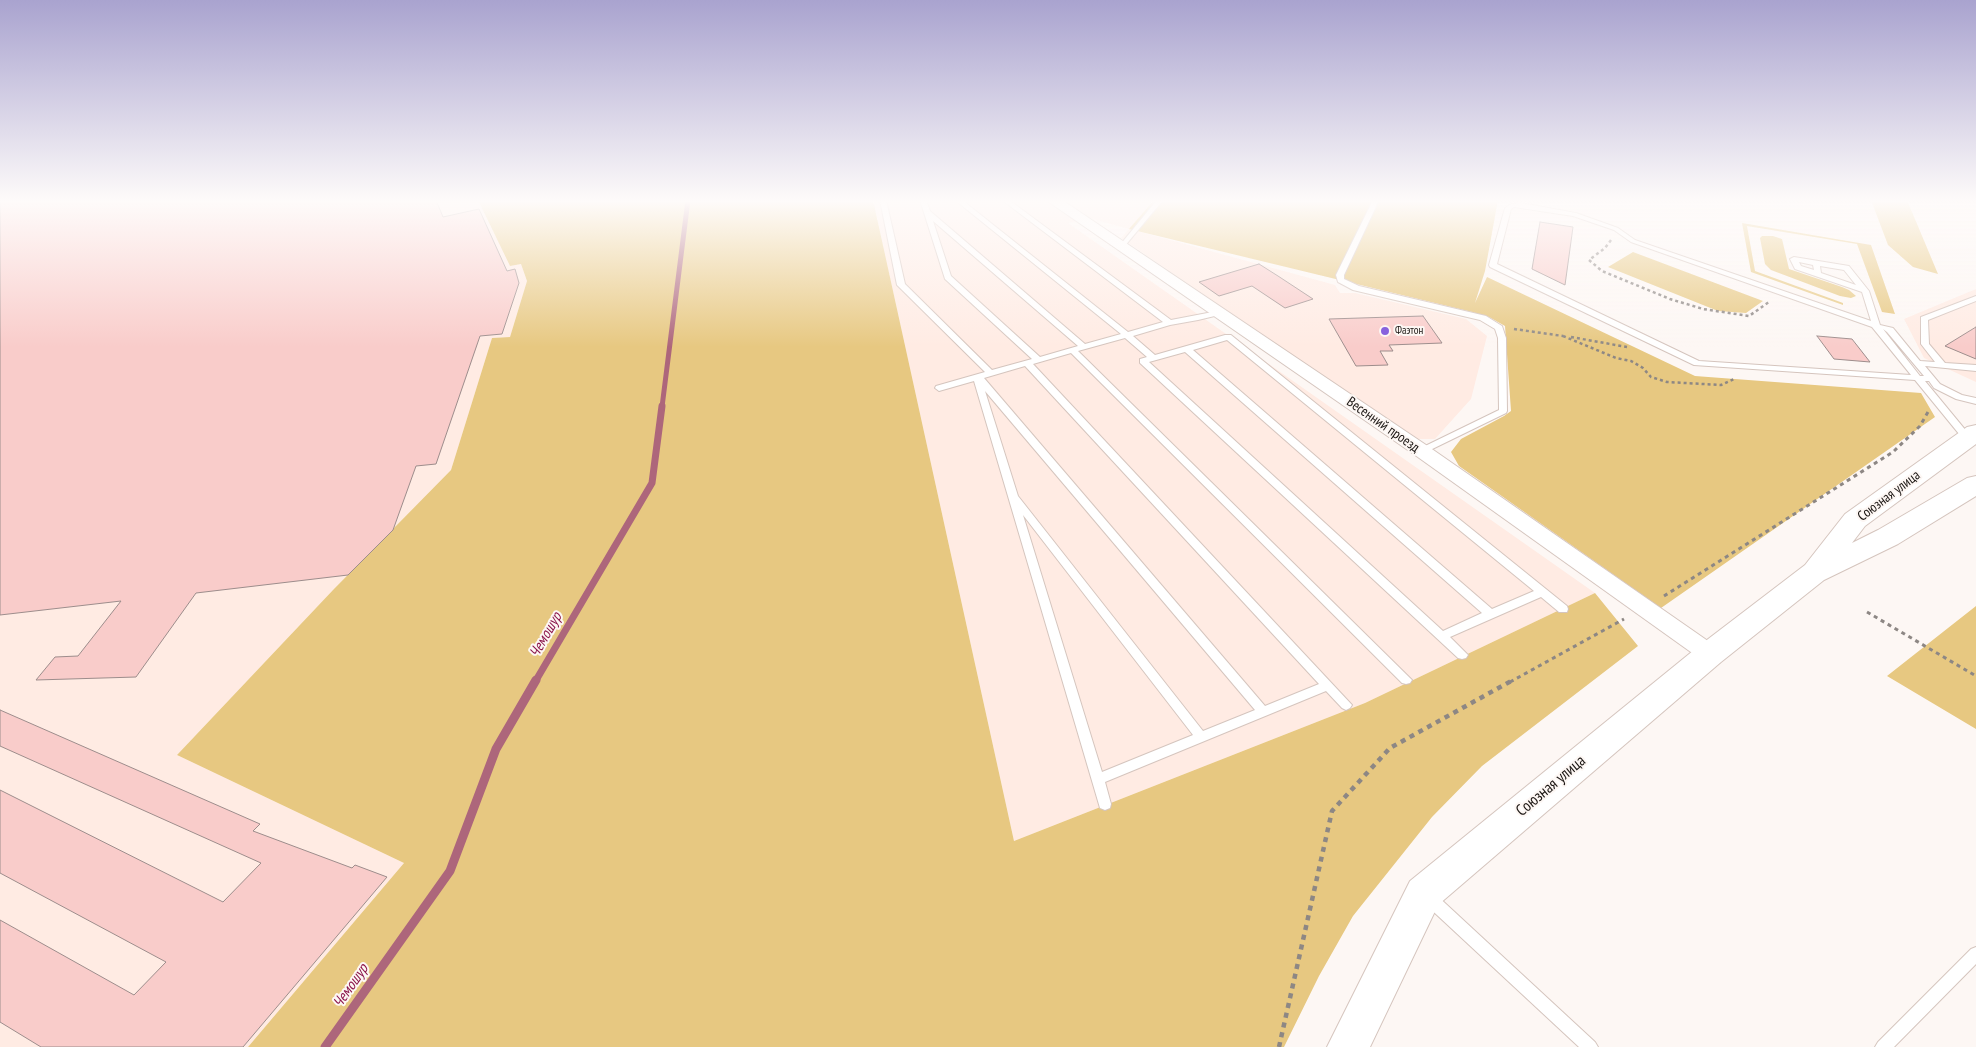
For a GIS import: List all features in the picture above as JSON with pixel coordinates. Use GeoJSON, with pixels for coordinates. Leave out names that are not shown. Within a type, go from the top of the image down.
{"type":"FeatureCollection","features":[{"type":"Feature","properties":{"kind":"main road","name":"Союзная улица"},"geometry":{"type":"LineString","coordinates":[[1814,573],[1855,520],[1971,435]]}},
{"type":"Feature","properties":{"kind":"main road","name":"Союзная улица"},"geometry":{"type":"LineString","coordinates":[[1348,1047],[1424,893],[1710,654],[1814,573],[1888,538],[1976,484]]}},
{"type":"Feature","properties":{"kind":"main road"},"geometry":{"type":"LineString","coordinates":[[1855,520],[1888,538]]}},
{"type":"Feature","properties":{"kind":"street","name":"Весенний проезд"},"geometry":{"type":"LineString","coordinates":[[1126,249],[1422,451],[1710,654]]}},
{"type":"Feature","properties":{"kind":"lane"},"geometry":{"type":"LineString","coordinates":[[893,249],[901,285],[990,373]]}},
{"type":"Feature","properties":{"kind":"lane"},"geometry":{"type":"LineString","coordinates":[[939,249],[948,277],[1038,360]]}},
{"type":"Feature","properties":{"kind":"lane"},"geometry":{"type":"LineString","coordinates":[[970,249],[1084,347]]}},
{"type":"Feature","properties":{"kind":"lane"},"geometry":{"type":"LineString","coordinates":[[1019,249],[1127,335],[1152,358]]}},
{"type":"Feature","properties":{"kind":"lane"},"geometry":{"type":"LineString","coordinates":[[1070,249],[1169,323]]}},
{"type":"Feature","properties":{"kind":"lane"},"geometry":{"type":"LineString","coordinates":[[1353,249],[1340,275],[1341,280],[1356,288],[1483,318],[1499,328],[1502,338],[1503,411],[1422,451]]}},
{"type":"Feature","properties":{"kind":"lane"},"geometry":{"type":"LineString","coordinates":[[1497,249],[1493,265],[1697,363],[1931,379]]}},
{"type":"Feature","properties":{"kind":"lane"},"geometry":{"type":"LineString","coordinates":[[1654,249],[1756,286],[1782,292],[1890,330],[1931,379],[1946,392],[1976,401]]}},
{"type":"Feature","properties":{"kind":"lane"},"geometry":{"type":"LineString","coordinates":[[1865,291],[1798,267],[1794,259],[1846,268],[1865,291],[1877,326],[1876,328],[1917,378],[1971,435]]}},
{"type":"Feature","properties":{"kind":"lane"},"geometry":{"type":"LineString","coordinates":[[1816,263],[1818,274]]}},
{"type":"Feature","properties":{"kind":"lane"},"geometry":{"type":"LineString","coordinates":[[1942,365],[1926,344],[1924,319],[1976,298]]}},
{"type":"Feature","properties":{"kind":"lane"},"geometry":{"type":"LineString","coordinates":[[938,388],[1169,323],[1220,312]]}},
{"type":"Feature","properties":{"kind":"lane"},"geometry":{"type":"LineString","coordinates":[[1462,655],[1143,361],[1228,337],[1563,609]]}},
{"type":"Feature","properties":{"kind":"lane"},"geometry":{"type":"LineString","coordinates":[[1186,348],[1490,614]]}},
{"type":"Feature","properties":{"kind":"lane"},"geometry":{"type":"LineString","coordinates":[[1072,350],[1406,680]]}},
{"type":"Feature","properties":{"kind":"lane"},"geometry":{"type":"LineString","coordinates":[[1027,363],[1346,705]]}},
{"type":"Feature","properties":{"kind":"lane"},"geometry":{"type":"LineString","coordinates":[[1918,363],[1976,368]]}},
{"type":"Feature","properties":{"kind":"lane"},"geometry":{"type":"LineString","coordinates":[[977,377],[1105,804]]}},
{"type":"Feature","properties":{"kind":"lane"},"geometry":{"type":"LineString","coordinates":[[977,377],[1263,712]]}},
{"type":"Feature","properties":{"kind":"lane"},"geometry":{"type":"LineString","coordinates":[[1012,493],[1201,737]]}},
{"type":"Feature","properties":{"kind":"lane"},"geometry":{"type":"LineString","coordinates":[[1441,636],[1541,592]]}},
{"type":"Feature","properties":{"kind":"lane"},"geometry":{"type":"LineString","coordinates":[[1098,779],[1327,686]]}},
{"type":"Feature","properties":{"kind":"lane"},"geometry":{"type":"LineString","coordinates":[[1424,893],[1590,1047]]}},
{"type":"Feature","properties":{"kind":"lane"},"geometry":{"type":"LineString","coordinates":[[1883,1047],[1976,954]]}},
{"type":"Feature","properties":{"kind":"path"},"geometry":{"type":"LineString","coordinates":[[1604,249],[1589,260],[1602,271],[1670,299],[1703,309],[1750,316],[1771,300]]}},
{"type":"Feature","properties":{"kind":"path"},"geometry":{"type":"LineString","coordinates":[[1499,328],[1529,330],[1629,348]]}},
{"type":"Feature","properties":{"kind":"path"},"geometry":{"type":"LineString","coordinates":[[1563,336],[1616,358],[1631,361],[1643,368],[1652,377],[1667,382],[1721,385],[1733,381],[1737,367]]}},
{"type":"Feature","properties":{"kind":"path"},"geometry":{"type":"LineString","coordinates":[[1279,1047],[1332,811],[1390,748],[1644,608],[1893,452],[1920,426],[1929,410],[1925,404]]}},
{"type":"Feature","properties":{"kind":"path"},"geometry":{"type":"LineString","coordinates":[[1868,612],[1976,676]]}},
{"type":"Feature","properties":{"kind":"shaded area"},"geometry":{"type":"Polygon","coordinates":[[[0,249],[502,249],[510,266],[521,264],[527,281],[510,337],[492,338],[451,470],[333,590],[177,755],[404,863],[248,1047],[0,1047],[0,249]]]}},
{"type":"Feature","properties":{"kind":"shaded area"},"geometry":{"type":"Polygon","coordinates":[[[502,249],[884,249],[1014,841],[1365,703],[1595,593],[1638,646],[1482,766],[1432,817],[1353,916],[1319,976],[1284,1047],[248,1047],[404,863],[177,755],[333,590],[451,470],[492,338],[510,337],[527,281],[521,264],[510,266],[502,249]]]}},
{"type":"Feature","properties":{"kind":"shaded area"},"geometry":{"type":"Polygon","coordinates":[[[884,249],[1105,249],[1595,593],[1365,703],[1014,841],[884,249]]]}},
{"type":"Feature","properties":{"kind":"shaded area"},"geometry":{"type":"Polygon","coordinates":[[[1137,249],[1203,249],[1335,285],[1340,293],[1355,293],[1466,319],[1487,336],[1471,399],[1435,439],[1415,439],[1137,249]]]}},
{"type":"Feature","properties":{"kind":"shaded area"},"geometry":{"type":"Polygon","coordinates":[[[1211,249],[1489,249],[1485,271],[1475,303],[1487,277],[1695,376],[1921,393],[1935,417],[1661,608],[1459,466],[1451,452],[1461,439],[1511,411],[1505,326],[1489,317],[1211,249]]]}},
{"type":"Feature","properties":{"kind":"shaded area"},"geometry":{"type":"Polygon","coordinates":[[[1747,249],[1751,249],[1755,271],[1843,303],[1843,305],[1751,272],[1747,249]]]}},
{"type":"Feature","properties":{"kind":"shaded area"},"geometry":{"type":"Polygon","coordinates":[[[1762,249],[1784,249],[1789,269],[1842,287],[1856,296],[1851,298],[1840,296],[1771,270],[1765,264],[1762,249]]]}},
{"type":"Feature","properties":{"kind":"shaded area"},"geometry":{"type":"Polygon","coordinates":[[[1859,249],[1872,249],[1895,314],[1882,312],[1859,249]]]}},
{"type":"Feature","properties":{"kind":"shaded area"},"geometry":{"type":"Polygon","coordinates":[[[1892,249],[1927,249],[1938,274],[1913,267],[1892,249]]]}},
{"type":"Feature","properties":{"kind":"shaded area"},"geometry":{"type":"Polygon","coordinates":[[[1633,252],[1763,301],[1746,313],[1718,311],[1608,267],[1633,252]]]}},
{"type":"Feature","properties":{"kind":"shaded area"},"geometry":{"type":"Polygon","coordinates":[[[1976,289],[1976,382],[1924,358],[1904,319],[1976,289]]]}},
{"type":"Feature","properties":{"kind":"shaded area"},"geometry":{"type":"Polygon","coordinates":[[[1976,606],[1976,729],[1887,676],[1976,606]]]}},
{"type":"Feature","properties":{"kind":"building"},"geometry":{"type":"Polygon","coordinates":[[[0,249],[497,249],[507,271],[515,269],[519,283],[502,334],[480,336],[436,464],[416,466],[393,530],[348,575],[196,593],[136,677],[36,680],[55,657],[78,656],[121,601],[0,615],[0,249]]]}},
{"type":"Feature","properties":{"kind":"building"},"geometry":{"type":"Polygon","coordinates":[[[1535,249],[1570,249],[1565,285],[1532,269],[1535,249]]]}},
{"type":"Feature","properties":{"kind":"building"},"geometry":{"type":"Polygon","coordinates":[[[1259,264],[1313,299],[1285,308],[1252,286],[1219,296],[1199,282],[1259,264]]]}},
{"type":"Feature","properties":{"kind":"building","name":"Фаэтон"},"geometry":{"type":"Polygon","coordinates":[[[1423,316],[1442,343],[1389,345],[1393,351],[1380,351],[1388,365],[1356,366],[1329,319],[1423,316]]]}},
{"type":"Feature","properties":{"kind":"building"},"geometry":{"type":"Polygon","coordinates":[[[1976,327],[1976,359],[1945,346],[1976,327]]]}},
{"type":"Feature","properties":{"kind":"building"},"geometry":{"type":"Polygon","coordinates":[[[1817,336],[1852,339],[1870,362],[1834,359],[1817,336]]]}},
{"type":"Feature","properties":{"kind":"building"},"geometry":{"type":"Polygon","coordinates":[[[0,710],[260,824],[253,831],[352,868],[355,865],[387,877],[243,1047],[41,1047],[0,1022],[0,920],[134,995],[166,962],[0,873],[0,790],[223,902],[261,863],[0,746],[0,710]]]}},
{"type":"Feature","properties":{"kind":"waterway","name":"Чемошур"},"geometry":{"type":"LineString","coordinates":[[662,407],[682,249]]}},
{"type":"Feature","properties":{"kind":"waterway","name":"Чемошур"},"geometry":{"type":"LineString","coordinates":[[535,682],[652,483],[662,406]]}},
{"type":"Feature","properties":{"kind":"waterway","name":"Чемошур"},"geometry":{"type":"LineString","coordinates":[[325,1047],[450,871],[496,749],[536,680]]}},
{"type":"Feature","properties":{"kind":"place","name":"Фаэтон"},"geometry":{"type":"Point","coordinates":[1385,331]}}]}
